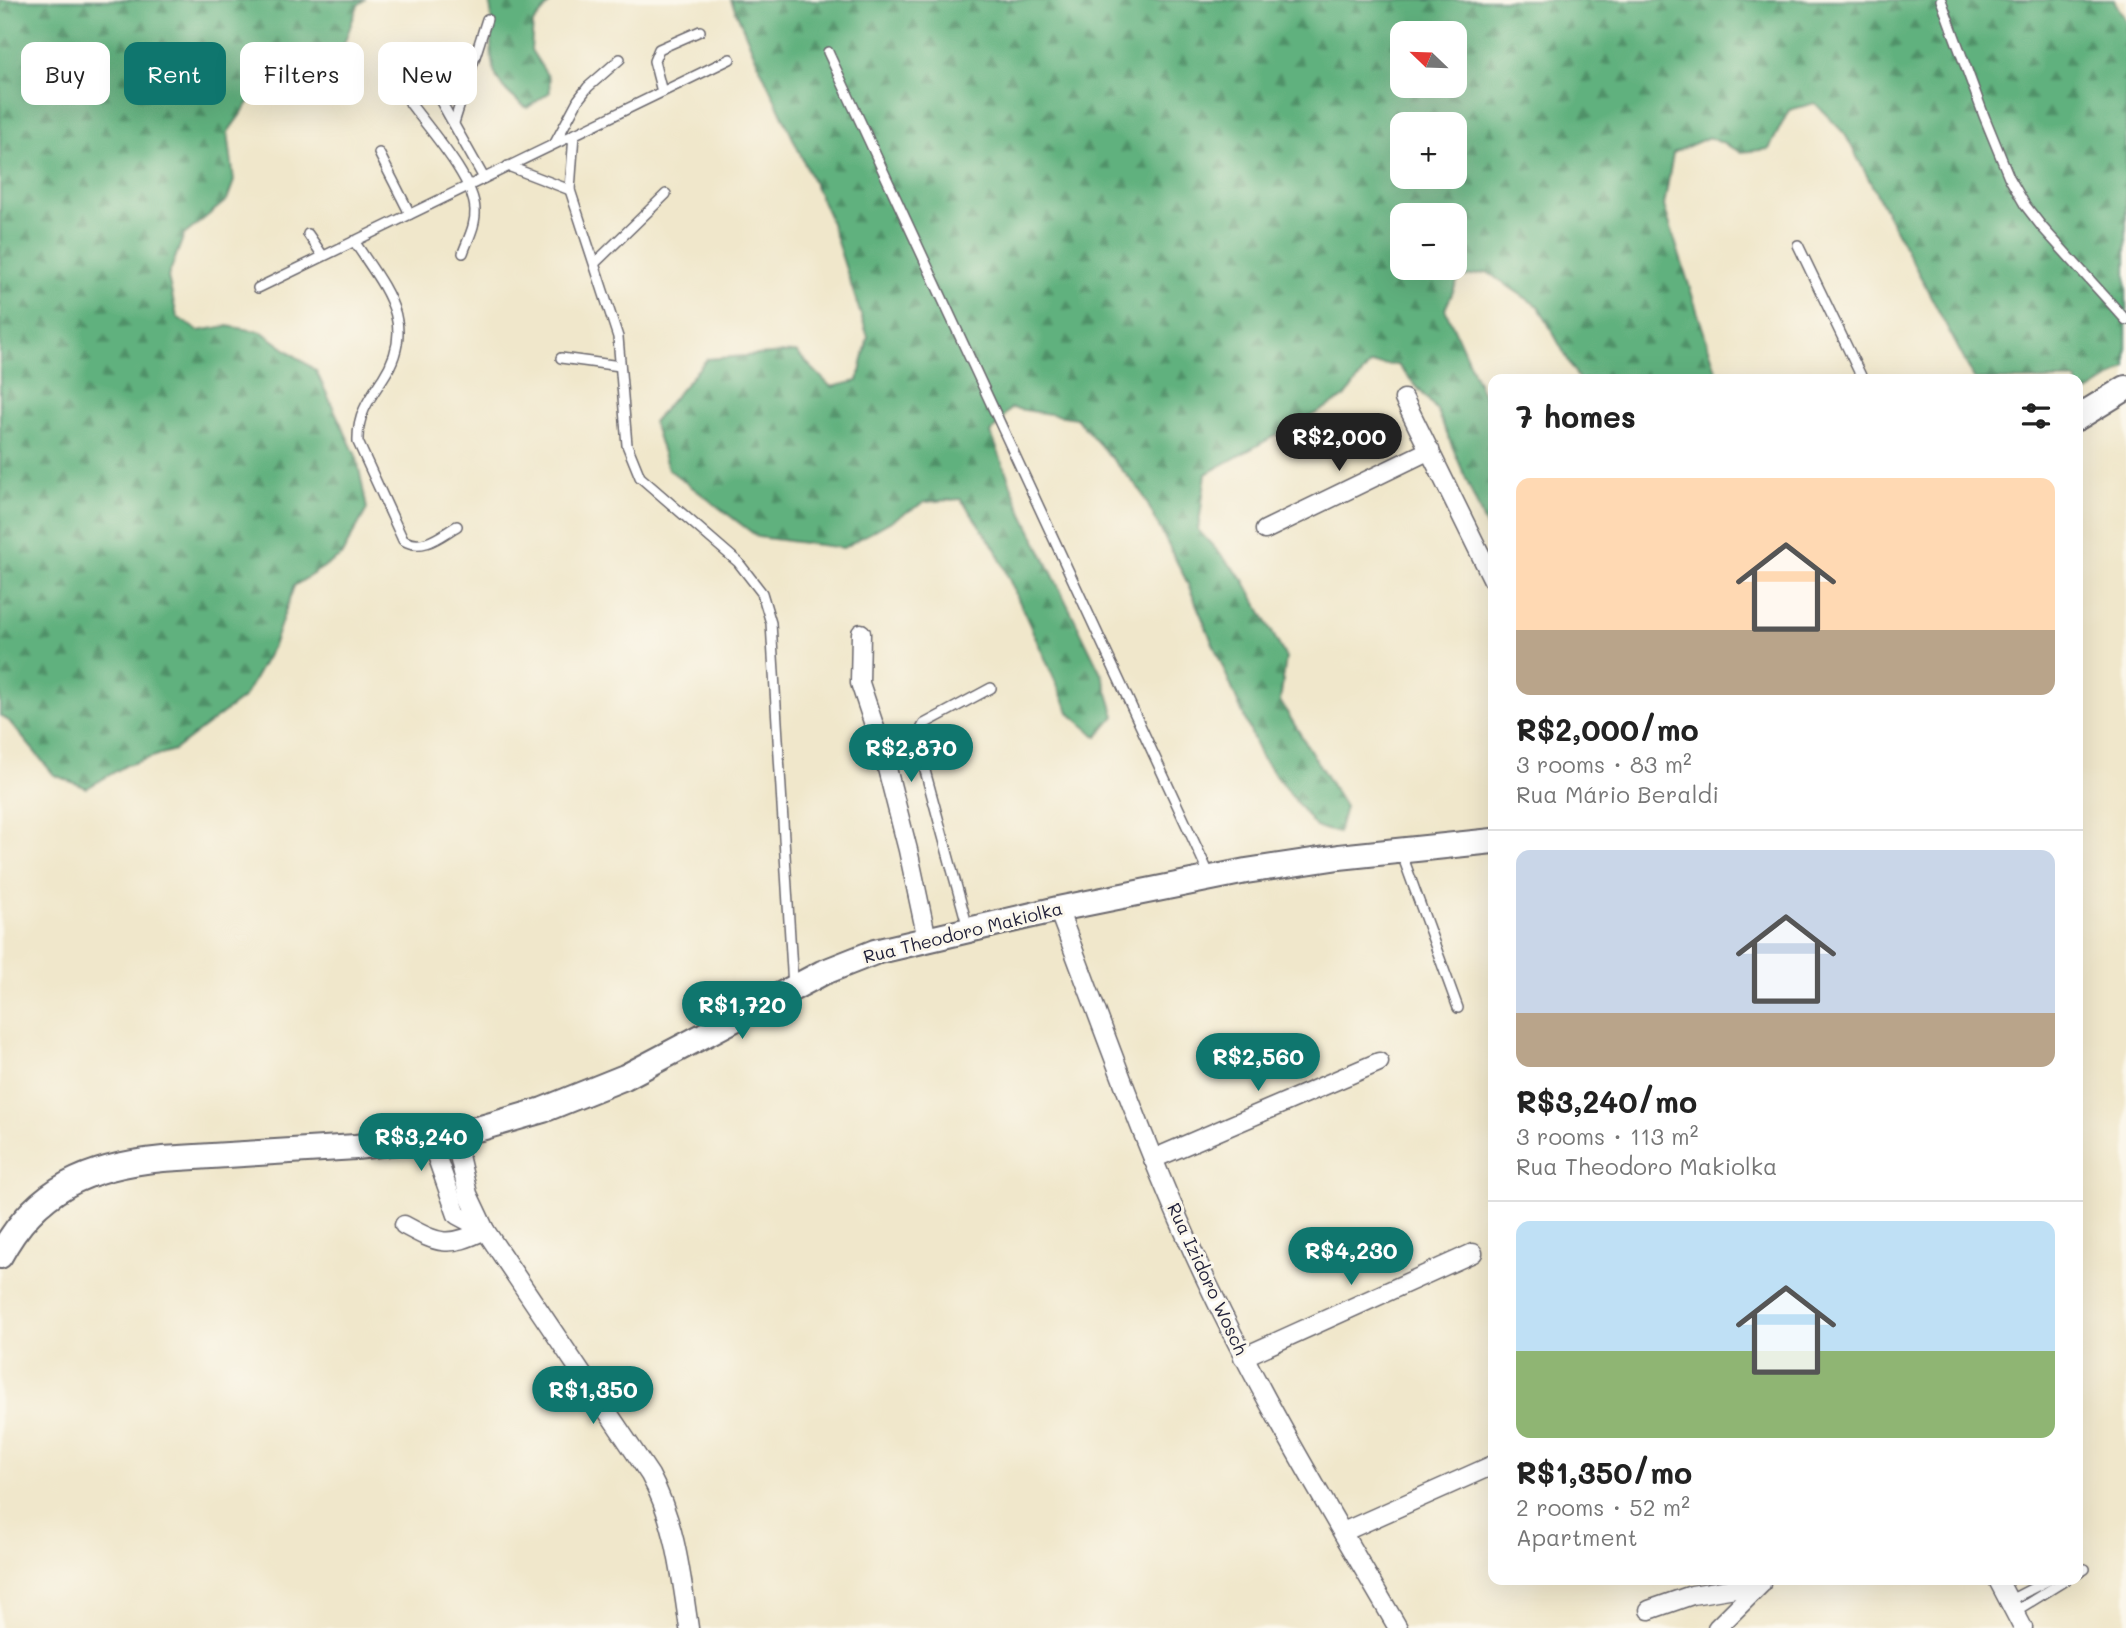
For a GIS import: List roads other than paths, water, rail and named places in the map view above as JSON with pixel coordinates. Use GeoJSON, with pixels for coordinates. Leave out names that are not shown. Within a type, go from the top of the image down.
{"type":"FeatureCollection","features":[{"type":"Feature","properties":{"kind":"main road"},"geometry":{"type":"LineString","coordinates":[[2083,414],[2126,388]]}},
{"type":"Feature","properties":{"kind":"main road","name":"Rua Theodoro Makiolka"},"geometry":{"type":"LineString","coordinates":[[0,1256],[24,1219],[43,1199],[68,1182],[95,1171],[128,1162],[356,1146],[442,1136],[512,1120],[587,1094],[625,1077],[793,988],[863,956],[1058,909],[1211,878],[1283,865],[1488,841]]}},
{"type":"Feature","properties":{"kind":"street"},"geometry":{"type":"LineString","coordinates":[[1405,399],[1488,570]]}},
{"type":"Feature","properties":{"kind":"street"},"geometry":{"type":"LineString","coordinates":[[1265,530],[1430,450]]}},
{"type":"Feature","properties":{"kind":"street"},"geometry":{"type":"LineString","coordinates":[[861,633],[860,683],[905,837],[928,939]]}},
{"type":"Feature","properties":{"kind":"street","name":"Rua Izidoro Wosch"},"geometry":{"type":"LineString","coordinates":[[1058,909],[1153,1159],[1188,1242],[1243,1357],[1398,1628]]}},
{"type":"Feature","properties":{"kind":"street"},"geometry":{"type":"LineString","coordinates":[[1153,1159],[1379,1062]]}},
{"type":"Feature","properties":{"kind":"street"},"geometry":{"type":"LineString","coordinates":[[442,1136],[457,1215],[485,1230]]}},
{"type":"Feature","properties":{"kind":"street"},"geometry":{"type":"LineString","coordinates":[[442,1136],[485,1230],[650,1475],[662,1498],[678,1554],[689,1628]]}},
{"type":"Feature","properties":{"kind":"street"},"geometry":{"type":"LineString","coordinates":[[404,1224],[425,1236],[452,1242],[485,1230]]}},
{"type":"Feature","properties":{"kind":"street"},"geometry":{"type":"LineString","coordinates":[[1243,1357],[1474,1253]]}},
{"type":"Feature","properties":{"kind":"street"},"geometry":{"type":"LineString","coordinates":[[1343,1532],[1488,1467]]}},
{"type":"Feature","properties":{"kind":"street"},"geometry":{"type":"LineString","coordinates":[[1649,1610],[1692,1595],[1746,1585]]}},
{"type":"Feature","properties":{"kind":"street"},"geometry":{"type":"LineString","coordinates":[[1717,1628],[1759,1585]]}},
{"type":"Feature","properties":{"kind":"street"},"geometry":{"type":"LineString","coordinates":[[2000,1585],[2015,1614]]}},
{"type":"Feature","properties":{"kind":"lane"},"geometry":{"type":"LineString","coordinates":[[1941,0],[1983,116],[2009,177],[2025,205],[2126,320]]}},
{"type":"Feature","properties":{"kind":"lane"},"geometry":{"type":"LineString","coordinates":[[454,123],[487,19]]}},
{"type":"Feature","properties":{"kind":"lane"},"geometry":{"type":"LineString","coordinates":[[662,92],[654,61],[659,49],[699,31]]}},
{"type":"Feature","properties":{"kind":"lane"},"geometry":{"type":"LineString","coordinates":[[828,52],[1211,878]]}},
{"type":"Feature","properties":{"kind":"lane"},"geometry":{"type":"LineString","coordinates":[[555,143],[588,87],[620,59]]}},
{"type":"Feature","properties":{"kind":"lane"},"geometry":{"type":"LineString","coordinates":[[258,288],[730,59]]}},
{"type":"Feature","properties":{"kind":"lane"},"geometry":{"type":"LineString","coordinates":[[411,105],[470,185],[475,216],[463,253]]}},
{"type":"Feature","properties":{"kind":"lane"},"geometry":{"type":"LineString","coordinates":[[443,105],[484,177]]}},
{"type":"Feature","properties":{"kind":"lane"},"geometry":{"type":"LineString","coordinates":[[574,134],[570,190],[618,337],[627,445],[640,477],[738,562],[762,593],[771,623],[793,988]]}},
{"type":"Feature","properties":{"kind":"lane"},"geometry":{"type":"LineString","coordinates":[[379,153],[410,214]]}},
{"type":"Feature","properties":{"kind":"lane"},"geometry":{"type":"LineString","coordinates":[[508,166],[570,190]]}},
{"type":"Feature","properties":{"kind":"lane"},"geometry":{"type":"LineString","coordinates":[[595,264],[666,194]]}},
{"type":"Feature","properties":{"kind":"lane"},"geometry":{"type":"LineString","coordinates":[[308,234],[323,256]]}},
{"type":"Feature","properties":{"kind":"lane"},"geometry":{"type":"LineString","coordinates":[[354,241],[391,298],[399,324],[390,365],[362,412],[357,428],[358,442],[403,540],[409,544],[425,545],[457,526]]}},
{"type":"Feature","properties":{"kind":"lane"},"geometry":{"type":"LineString","coordinates":[[1798,244],[1860,374]]}},
{"type":"Feature","properties":{"kind":"lane"},"geometry":{"type":"LineString","coordinates":[[561,358],[620,366]]}},
{"type":"Feature","properties":{"kind":"lane"},"geometry":{"type":"LineString","coordinates":[[968,930],[918,745],[919,733],[924,724],[991,688]]}},
{"type":"Feature","properties":{"kind":"lane"},"geometry":{"type":"LineString","coordinates":[[1401,850],[1458,1008]]}},
{"type":"Feature","properties":{"kind":"lane"},"geometry":{"type":"LineString","coordinates":[[2015,1614],[2044,1585]]}},
{"type":"Feature","properties":{"kind":"lane"},"geometry":{"type":"LineString","coordinates":[[2015,1614],[2058,1585]]}}]}
